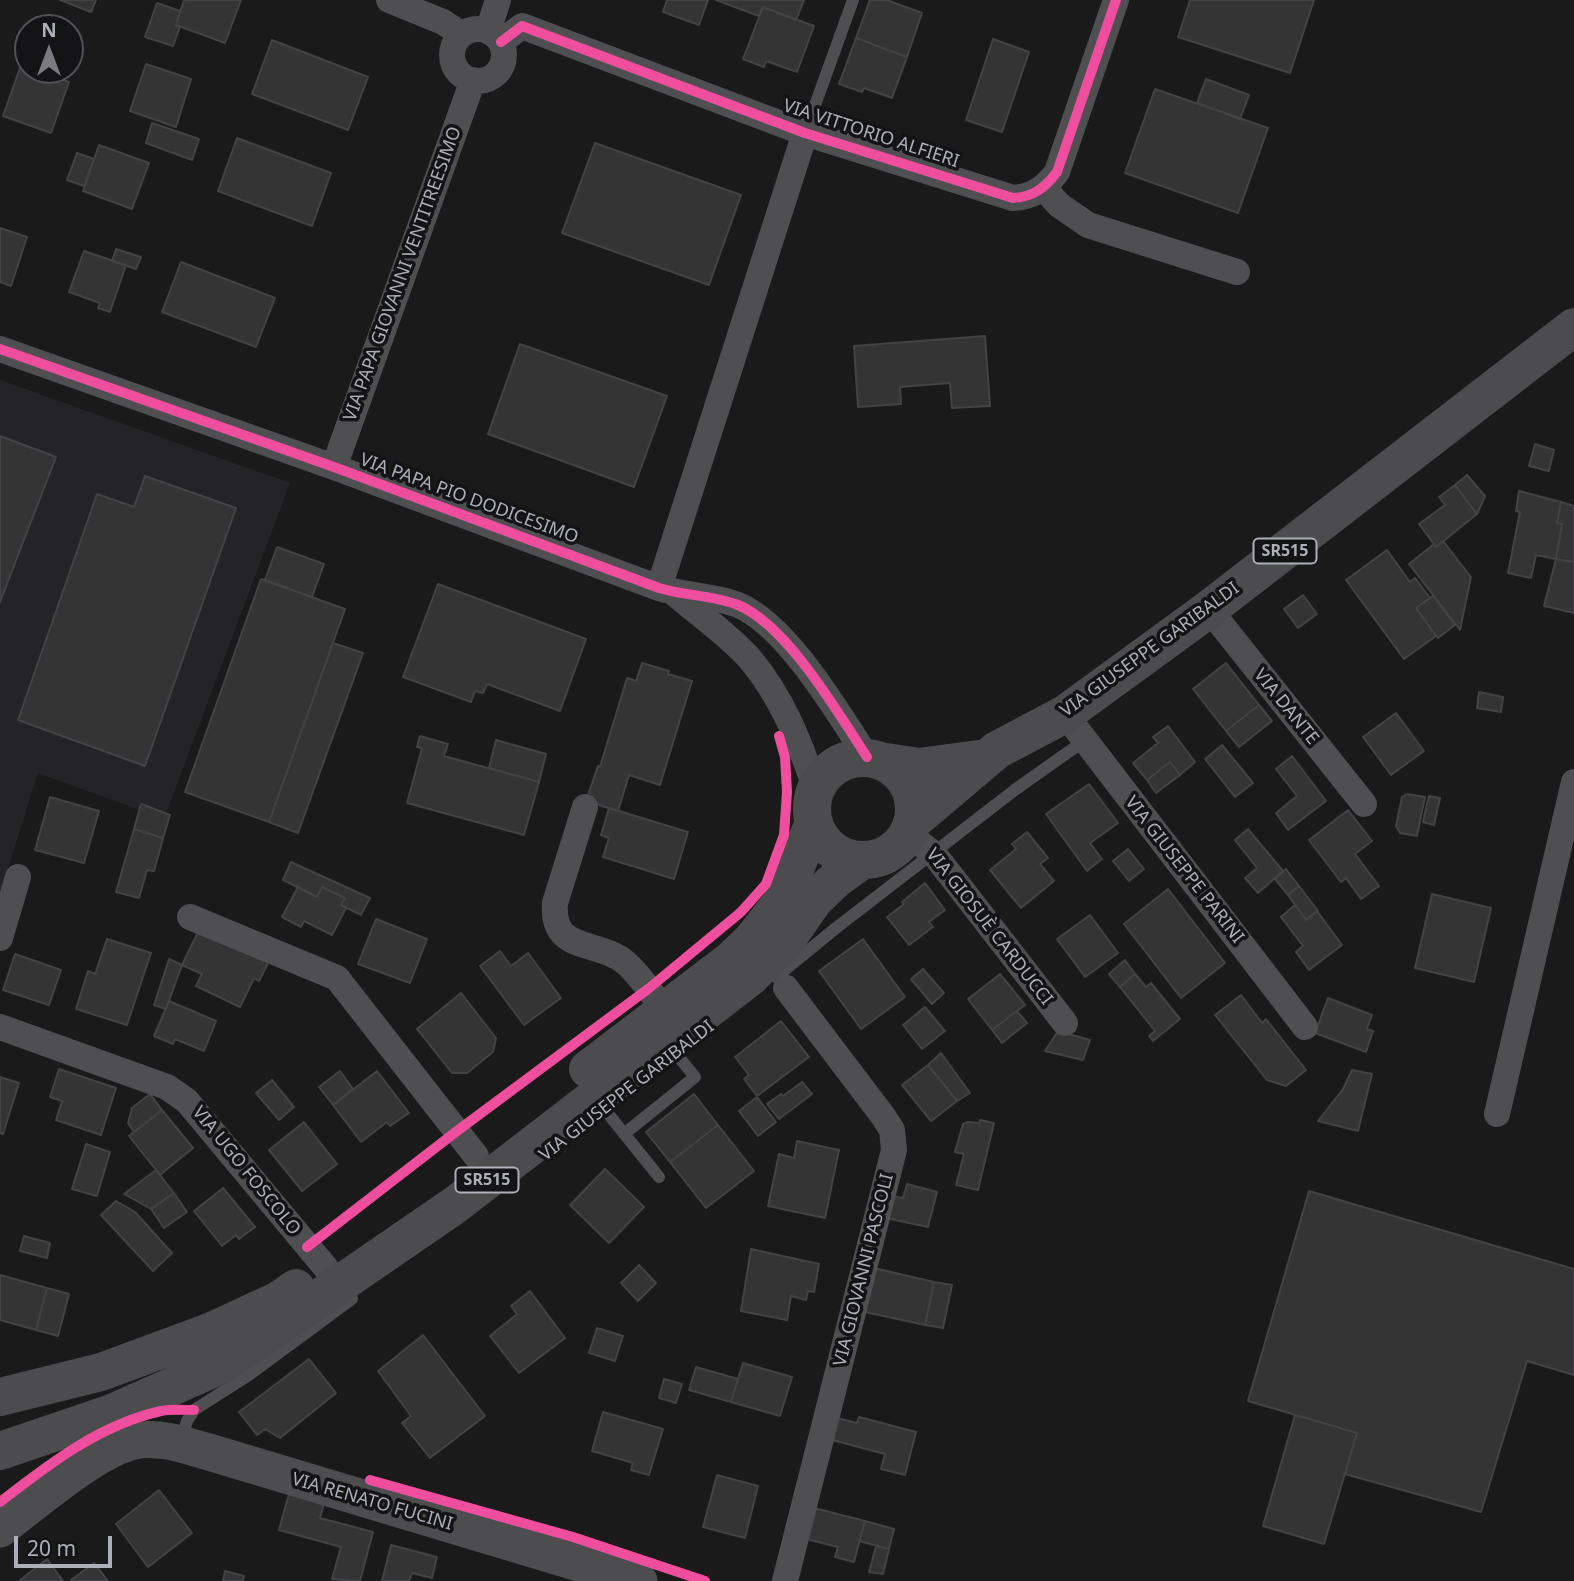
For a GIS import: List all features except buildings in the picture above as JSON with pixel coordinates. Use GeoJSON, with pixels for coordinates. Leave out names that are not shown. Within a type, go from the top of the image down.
{"type":"FeatureCollection","features":[{"type":"Feature","properties":{"kind":"main road","name":"VIA GIUSEPPE GARIBALDI"},"geometry":{"type":"LineString","coordinates":[[213,1350],[476,1156],[672,1042],[731,960],[781,903],[813,825],[811,806],[815,787],[828,770],[846,760],[877,760],[919,767],[986,758],[1074,727],[1209,609],[1574,327]]}},
{"type":"Feature","properties":{"kind":"main road","name":"VIA GIUSEPPE GARIBALDI"},"geometry":{"type":"LineString","coordinates":[[213,1350],[303,1321],[455,1205],[602,1107],[672,1042],[749,978],[778,975],[814,900],[835,878],[861,860],[886,855],[919,837],[986,758]]}},
{"type":"Feature","properties":{"kind":"main road"},"geometry":{"type":"LineString","coordinates":[[877,760],[904,777],[914,798],[919,837]]}},
{"type":"Feature","properties":{"kind":"main road"},"geometry":{"type":"LineString","coordinates":[[813,825],[823,843],[841,856],[861,860]]}},
{"type":"Feature","properties":{"kind":"main road","name":"SR515"},"geometry":{"type":"LineString","coordinates":[[0,1397],[101,1372],[213,1350]]}},
{"type":"Feature","properties":{"kind":"main road","name":"SR515"},"geometry":{"type":"LineString","coordinates":[[0,1451],[112,1413],[213,1350]]}},
{"type":"Feature","properties":{"kind":"street"},"geometry":{"type":"LineString","coordinates":[[389,0],[443,22],[461,34]]}},
{"type":"Feature","properties":{"kind":"street"},"geometry":{"type":"LineString","coordinates":[[495,36],[475,29],[461,34],[454,45],[455,65],[461,74],[481,81],[493,77],[501,69],[505,58],[495,36],[498,0]]}},
{"type":"Feature","properties":{"kind":"street"},"geometry":{"type":"LineString","coordinates":[[1116,0],[1057,172],[1044,187],[1059,205],[1088,225],[1237,272]]}},
{"type":"Feature","properties":{"kind":"street","name":"VIA VITTORIO ALFIERI"},"geometry":{"type":"LineString","coordinates":[[495,36],[522,26],[805,133],[1013,198],[1027,197],[1044,187]]}},
{"type":"Feature","properties":{"kind":"street","name":"VIA PAPA GIOVANNI VENTITREESIMO"},"geometry":{"type":"LineString","coordinates":[[334,467],[473,80]]}},
{"type":"Feature","properties":{"kind":"street"},"geometry":{"type":"LineString","coordinates":[[666,590],[805,133]]}},
{"type":"Feature","properties":{"kind":"street","name":"VIA PAPA PIO DODICESIMO"},"geometry":{"type":"LineString","coordinates":[[0,349],[334,467],[666,590],[718,598],[740,606],[759,617],[792,650],[877,760]]}},
{"type":"Feature","properties":{"kind":"street","name":"VIA PAPA PIO DODICESIMO"},"geometry":{"type":"LineString","coordinates":[[666,590],[749,657],[771,686],[794,727],[815,787]]}},
{"type":"Feature","properties":{"kind":"street","name":"VIA DANTE"},"geometry":{"type":"LineString","coordinates":[[1209,609],[1364,804]]}},
{"type":"Feature","properties":{"kind":"street","name":"VIA GIUSEPPE PARINI"},"geometry":{"type":"LineString","coordinates":[[1074,727],[1305,1027]]}},
{"type":"Feature","properties":{"kind":"street"},"geometry":{"type":"LineString","coordinates":[[1497,1114],[1574,782]]}},
{"type":"Feature","properties":{"kind":"street"},"geometry":{"type":"LineString","coordinates":[[585,807],[555,903],[554,918],[559,931],[572,940],[616,956],[627,964],[672,1042]]}},
{"type":"Feature","properties":{"kind":"street","name":"VIA GIOSUÈ CARDUCCI"},"geometry":{"type":"LineString","coordinates":[[919,837],[1065,1023]]}},
{"type":"Feature","properties":{"kind":"street"},"geometry":{"type":"LineString","coordinates":[[0,938],[18,877]]}},
{"type":"Feature","properties":{"kind":"street"},"geometry":{"type":"LineString","coordinates":[[190,917],[337,978],[476,1156]]}},
{"type":"Feature","properties":{"kind":"street","name":"VIA GIOVANNI PASCOLI"},"geometry":{"type":"LineString","coordinates":[[778,975],[883,1116],[892,1130],[894,1150],[785,1581]]}},
{"type":"Feature","properties":{"kind":"street","name":"VIA UGO FOSCOLO"},"geometry":{"type":"LineString","coordinates":[[0,1027],[167,1087],[187,1101],[326,1268]]}},
{"type":"Feature","properties":{"kind":"street","name":"VIA RENATO FUCINI"},"geometry":{"type":"LineString","coordinates":[[0,1529],[104,1452],[126,1442],[141,1439],[180,1444],[639,1581]]}},
{"type":"Feature","properties":{"kind":"lane"},"geometry":{"type":"LineString","coordinates":[[805,133],[853,0]]}},
{"type":"Feature","properties":{"kind":"lane","name":"VIA GIUSEPPE GARIBALDI"},"geometry":{"type":"LineString","coordinates":[[778,975],[919,837],[1016,789],[1074,727]]}},
{"type":"Feature","properties":{"kind":"lane"},"geometry":{"type":"LineString","coordinates":[[624,1133],[695,1077],[672,1042]]}},
{"type":"Feature","properties":{"kind":"lane"},"geometry":{"type":"LineString","coordinates":[[602,1107],[659,1177]]}},
{"type":"Feature","properties":{"kind":"lane","name":"VIA GIUSEPPE GARIBALDI"},"geometry":{"type":"LineString","coordinates":[[180,1444],[187,1421],[194,1410],[249,1376],[303,1321],[365,1289]]}},
{"type":"Feature","properties":{"kind":"shaded area"},"geometry":{"type":"Polygon","coordinates":[[[0,380],[290,483],[164,819],[38,773],[0,894],[0,380]]]}},
{"type":"Feature","properties":{"kind":"cycle path"},"geometry":{"type":"LineString","coordinates":[[501,42],[522,26],[805,133],[1013,198],[1038,191],[1057,172],[1116,0]]}},
{"type":"Feature","properties":{"kind":"cycle path"},"geometry":{"type":"LineString","coordinates":[[0,349],[334,467],[659,588],[738,605],[756,615],[793,650],[867,757]]}},
{"type":"Feature","properties":{"kind":"cycle path"},"geometry":{"type":"LineString","coordinates":[[307,1247],[648,989],[741,912],[766,884],[784,835],[787,792],[785,757],[779,736]]}},
{"type":"Feature","properties":{"kind":"cycle path"},"geometry":{"type":"LineString","coordinates":[[0,1502],[56,1460],[117,1426],[161,1411],[194,1410]]}},
{"type":"Feature","properties":{"kind":"cycle path"},"geometry":{"type":"LineString","coordinates":[[370,1480],[573,1537],[705,1581]]}}]}
